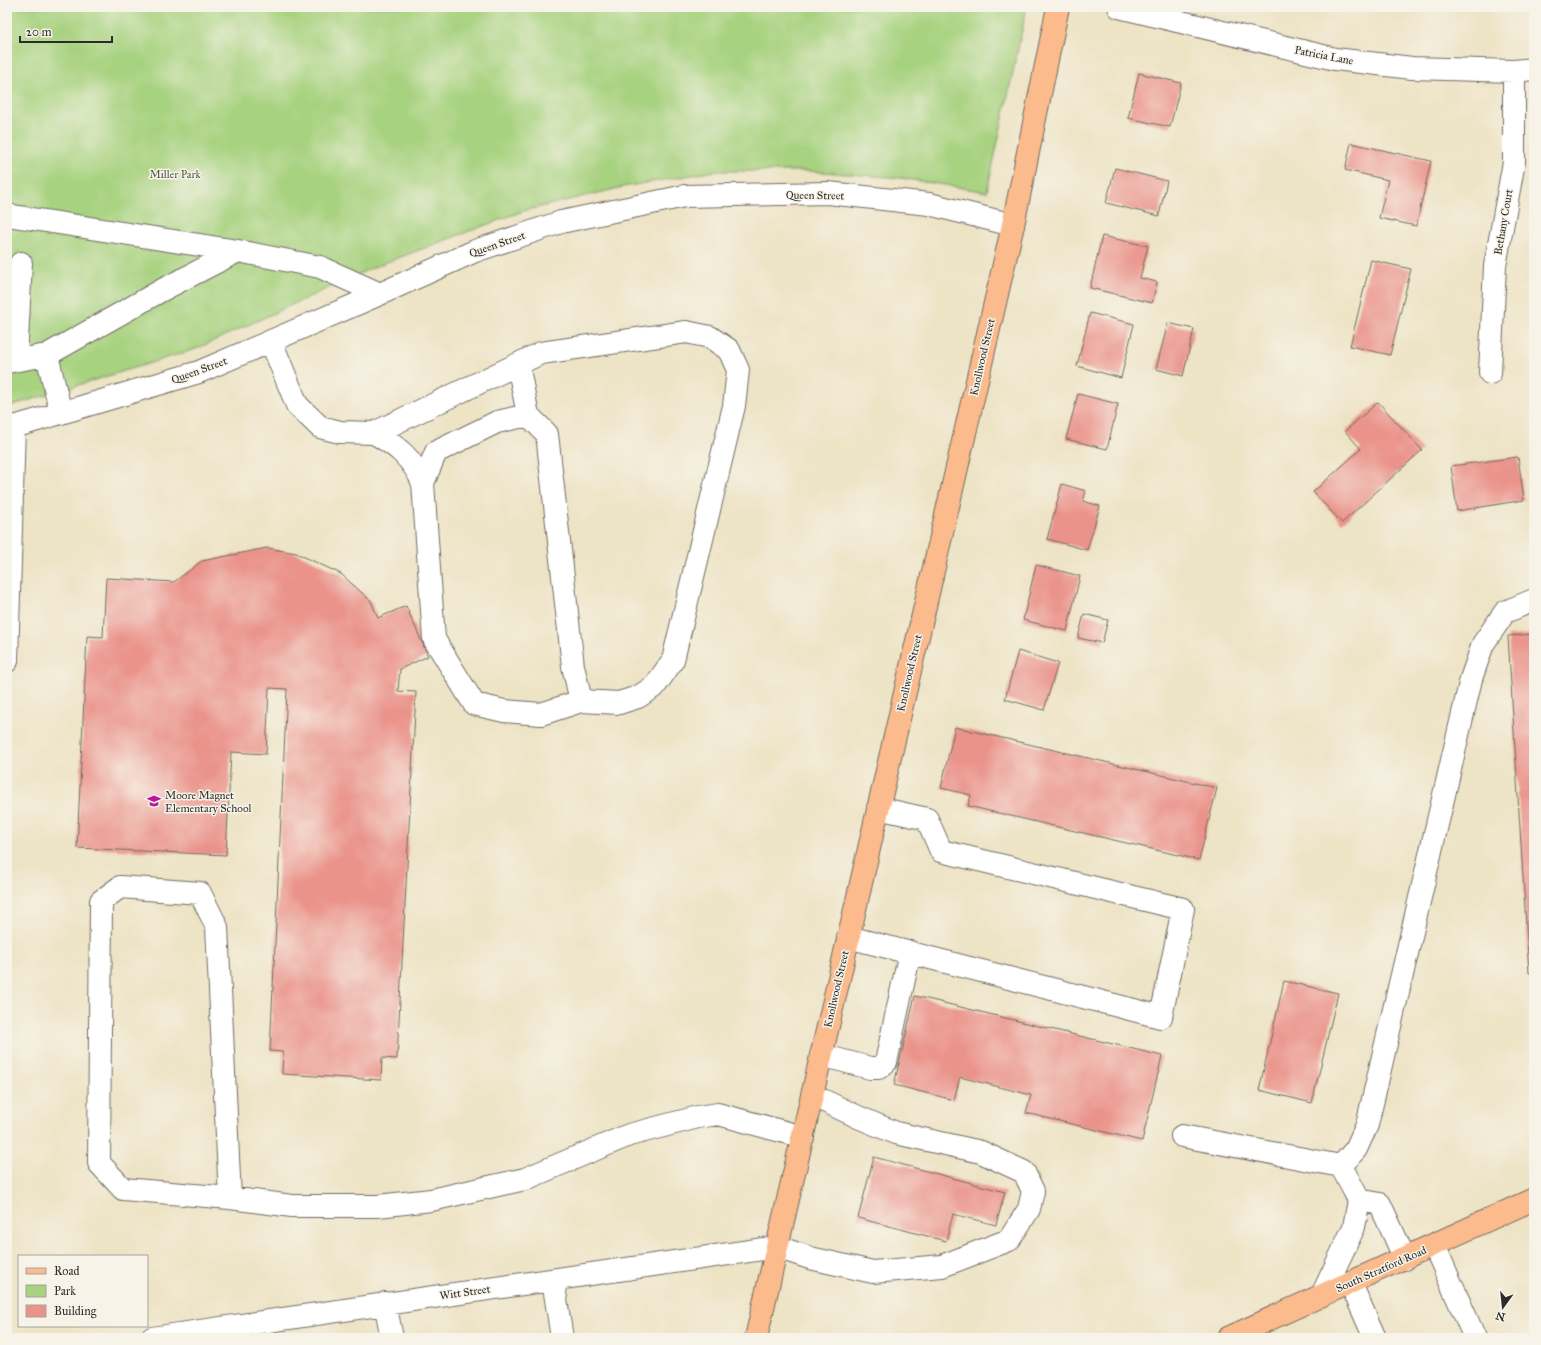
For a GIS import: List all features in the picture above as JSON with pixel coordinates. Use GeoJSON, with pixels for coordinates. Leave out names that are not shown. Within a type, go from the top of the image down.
{"type":"FeatureCollection","features":[{"type":"Feature","properties":{"kind":"main road","name":"Knollwood Street"},"geometry":{"type":"LineString","coordinates":[[756,1338],[1012,225],[1058,7]]}},
{"type":"Feature","properties":{"kind":"main road","name":"South Stratford Road"},"geometry":{"type":"LineString","coordinates":[[1228,1338],[1350,1282],[1405,1259],[1534,1199]]}},
{"type":"Feature","properties":{"kind":"street","name":"Patricia Lane"},"geometry":{"type":"LineString","coordinates":[[1119,7],[1335,59],[1412,68],[1524,70]]}},
{"type":"Feature","properties":{"kind":"street","name":"Bethany Court"},"geometry":{"type":"LineString","coordinates":[[1490,373],[1495,266],[1514,162],[1524,70]]}},
{"type":"Feature","properties":{"kind":"street","name":"Queen Street"},"geometry":{"type":"LineString","coordinates":[[11,428],[199,372],[380,294],[475,250],[554,225],[685,196],[828,193],[928,204],[1012,225]]}},
{"type":"Feature","properties":{"kind":"street"},"geometry":{"type":"LineString","coordinates":[[7,215],[238,251],[320,267],[380,294]]}},
{"type":"Feature","properties":{"kind":"street"},"geometry":{"type":"LineString","coordinates":[[21,263],[12,361],[47,355],[164,289],[238,251]]}},
{"type":"Feature","properties":{"kind":"street"},"geometry":{"type":"LineString","coordinates":[[271,341],[297,405],[320,427],[340,432],[374,432],[541,352],[686,332],[710,337],[729,350],[738,370],[734,406],[673,660],[655,686],[638,697],[619,703],[580,702],[541,714],[504,711],[474,704],[434,639],[422,483],[416,469],[397,447],[374,432]]}},
{"type":"Feature","properties":{"kind":"street"},"geometry":{"type":"LineString","coordinates":[[47,355],[61,413]]}},
{"type":"Feature","properties":{"kind":"street"},"geometry":{"type":"LineString","coordinates":[[518,364],[528,415],[547,434],[573,666],[580,702]]}},
{"type":"Feature","properties":{"kind":"street"},"geometry":{"type":"LineString","coordinates":[[422,483],[436,452],[497,422],[528,415]]}},
{"type":"Feature","properties":{"kind":"street"},"geometry":{"type":"LineString","coordinates":[[7,661],[11,428]]}},
{"type":"Feature","properties":{"kind":"street"},"geometry":{"type":"LineString","coordinates":[[1341,1166],[1356,1149],[1367,1125],[1471,679],[1483,644],[1505,612],[1534,600]]}},
{"type":"Feature","properties":{"kind":"street"},"geometry":{"type":"LineString","coordinates":[[848,937],[1161,1017],[1183,909],[941,851],[927,819],[878,808]]}},
{"type":"Feature","properties":{"kind":"street"},"geometry":{"type":"LineString","coordinates":[[230,1198],[217,927],[200,893],[120,887],[101,901],[99,1163],[123,1189],[230,1198],[292,1206],[378,1206],[432,1200],[525,1179],[629,1135],[698,1117],[718,1114],[803,1137]]}},
{"type":"Feature","properties":{"kind":"street"},"geometry":{"type":"LineString","coordinates":[[821,1055],[870,1068],[879,1068],[886,1062],[910,952]]}},
{"type":"Feature","properties":{"kind":"street"},"geometry":{"type":"LineString","coordinates":[[778,1247],[810,1258],[873,1272],[942,1266],[1009,1240],[1029,1209],[1033,1191],[1024,1172],[981,1152],[896,1133],[812,1095]]}},
{"type":"Feature","properties":{"kind":"street"},"geometry":{"type":"LineString","coordinates":[[1182,1136],[1341,1166]]}},
{"type":"Feature","properties":{"kind":"street"},"geometry":{"type":"LineString","coordinates":[[1322,1295],[1354,1227],[1359,1200],[1341,1166]]}},
{"type":"Feature","properties":{"kind":"street"},"geometry":{"type":"LineString","coordinates":[[1359,1200],[1380,1204],[1405,1259]]}},
{"type":"Feature","properties":{"kind":"street"},"geometry":{"type":"LineString","coordinates":[[1434,1245],[1475,1338]]}},
{"type":"Feature","properties":{"kind":"street","name":"Witt Street"},"geometry":{"type":"LineString","coordinates":[[162,1337],[385,1303],[778,1247]]}},
{"type":"Feature","properties":{"kind":"street"},"geometry":{"type":"LineString","coordinates":[[553,1280],[562,1338]]}},
{"type":"Feature","properties":{"kind":"street"},"geometry":{"type":"LineString","coordinates":[[1350,1282],[1375,1338]]}},
{"type":"Feature","properties":{"kind":"street"},"geometry":{"type":"LineString","coordinates":[[385,1303],[392,1338]]}},
{"type":"Feature","properties":{"kind":"green space","name":"Miller Park"},"geometry":{"type":"Polygon","coordinates":[[[7,7],[1027,7],[987,192],[901,178],[808,171],[715,171],[623,187],[523,211],[374,267],[196,349],[7,407],[7,7]]]}},
{"type":"Feature","properties":{"kind":"building"},"geometry":{"type":"Polygon","coordinates":[[[1139,73],[1181,83],[1170,127],[1128,118],[1139,73]]]}},
{"type":"Feature","properties":{"kind":"building"},"geometry":{"type":"Polygon","coordinates":[[[1351,143],[1431,161],[1416,226],[1379,218],[1388,180],[1345,170],[1351,143]]]}},
{"type":"Feature","properties":{"kind":"building"},"geometry":{"type":"Polygon","coordinates":[[[1115,168],[1167,181],[1159,216],[1106,203],[1115,168]]]}},
{"type":"Feature","properties":{"kind":"building"},"geometry":{"type":"Polygon","coordinates":[[[1102,236],[1148,246],[1140,278],[1157,282],[1152,303],[1090,288],[1102,236]]]}},
{"type":"Feature","properties":{"kind":"building"},"geometry":{"type":"Polygon","coordinates":[[[1371,260],[1411,269],[1390,355],[1350,346],[1371,260]]]}},
{"type":"Feature","properties":{"kind":"building"},"geometry":{"type":"Polygon","coordinates":[[[1090,313],[1134,324],[1121,378],[1077,366],[1090,313]]]}},
{"type":"Feature","properties":{"kind":"building"},"geometry":{"type":"Polygon","coordinates":[[[1168,323],[1194,329],[1183,376],[1156,369],[1168,323]]]}},
{"type":"Feature","properties":{"kind":"building"},"geometry":{"type":"Polygon","coordinates":[[[1078,394],[1118,404],[1107,449],[1066,439],[1078,394]]]}},
{"type":"Feature","properties":{"kind":"building"},"geometry":{"type":"Polygon","coordinates":[[[1378,402],[1422,450],[1342,523],[1313,492],[1361,449],[1345,431],[1378,402]]]}},
{"type":"Feature","properties":{"kind":"building"},"geometry":{"type":"Polygon","coordinates":[[[1518,457],[1524,500],[1457,511],[1451,466],[1518,457]]]}},
{"type":"Feature","properties":{"kind":"building"},"geometry":{"type":"Polygon","coordinates":[[[1062,484],[1086,491],[1083,501],[1100,506],[1087,550],[1047,539],[1062,484]]]}},
{"type":"Feature","properties":{"kind":"building","name":"Moore Magnet Elementary School"},"geometry":{"type":"Polygon","coordinates":[[[267,548],[296,553],[341,574],[371,601],[378,618],[406,606],[428,656],[400,669],[398,691],[416,692],[397,1059],[382,1058],[381,1080],[282,1074],[283,1052],[270,1051],[287,689],[269,688],[266,754],[231,752],[226,855],[77,848],[87,636],[103,637],[106,578],[174,582],[202,561],[267,548]]]}},
{"type":"Feature","properties":{"kind":"building"},"geometry":{"type":"Polygon","coordinates":[[[1036,565],[1080,576],[1067,631],[1023,620],[1036,565]]]}},
{"type":"Feature","properties":{"kind":"building"},"geometry":{"type":"Polygon","coordinates":[[[1084,614],[1108,620],[1102,643],[1078,638],[1084,614]]]}},
{"type":"Feature","properties":{"kind":"building"},"geometry":{"type":"Polygon","coordinates":[[[1534,634],[1534,973],[1529,973],[1508,636],[1534,634]]]}},
{"type":"Feature","properties":{"kind":"building"},"geometry":{"type":"Polygon","coordinates":[[[1018,651],[1058,663],[1044,710],[1005,699],[1018,651]]]}},
{"type":"Feature","properties":{"kind":"building"},"geometry":{"type":"Polygon","coordinates":[[[955,727],[1217,788],[1199,860],[968,806],[971,795],[941,788],[955,727]]]}},
{"type":"Feature","properties":{"kind":"building"},"geometry":{"type":"Polygon","coordinates":[[[1284,981],[1338,993],[1312,1103],[1259,1090],[1284,981]]]}},
{"type":"Feature","properties":{"kind":"building"},"geometry":{"type":"Polygon","coordinates":[[[915,996],[1162,1056],[1142,1141],[1026,1113],[1031,1095],[960,1077],[954,1100],[894,1085],[915,996]]]}},
{"type":"Feature","properties":{"kind":"building"},"geometry":{"type":"Polygon","coordinates":[[[874,1157],[1005,1192],[996,1225],[953,1214],[946,1241],[858,1218],[874,1157]]]}},
{"type":"Feature","properties":{"kind":"place","name":"Moore Magnet Elementary School"},"geometry":{"type":"Point","coordinates":[154,801]}}]}
